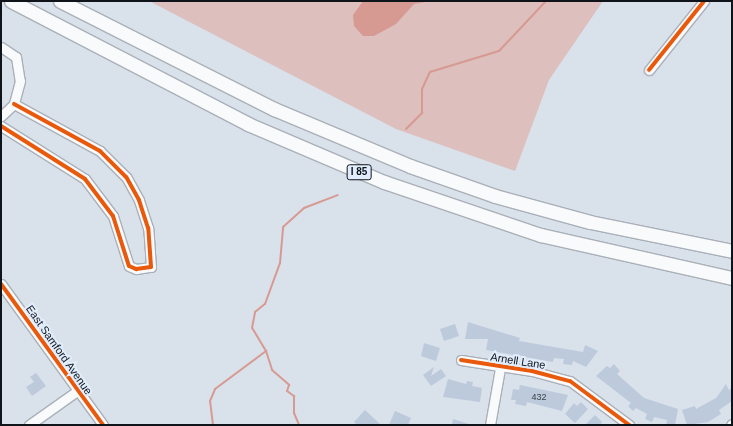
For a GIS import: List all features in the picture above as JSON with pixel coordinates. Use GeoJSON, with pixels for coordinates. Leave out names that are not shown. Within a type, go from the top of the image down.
{"type":"FeatureCollection","features":[{"type":"Feature","properties":{"kind":"highway","name":"I 85"},"geometry":{"type":"LineString","coordinates":[[11,1],[248,124],[384,182],[541,235],[732,278]]}},
{"type":"Feature","properties":{"kind":"highway","name":"I 85"},"geometry":{"type":"LineString","coordinates":[[60,1],[274,109],[410,166],[495,196],[590,222],[732,251]]}},
{"type":"Feature","properties":{"kind":"street"},"geometry":{"type":"LineString","coordinates":[[648,70],[704,1]]}},
{"type":"Feature","properties":{"kind":"street"},"geometry":{"type":"LineString","coordinates":[[1,47],[17,59],[20,81],[14,104],[1,116]]}},
{"type":"Feature","properties":{"kind":"street"},"geometry":{"type":"LineString","coordinates":[[1,126],[82,175],[113,216],[129,266],[136,269],[151,267],[148,228],[139,200],[126,177],[100,151],[14,104]]}},
{"type":"Feature","properties":{"kind":"street","name":"East Samford Avenue"},"geometry":{"type":"LineString","coordinates":[[1,284],[103,425]]}},
{"type":"Feature","properties":{"kind":"street","name":"Arnell Lane"},"geometry":{"type":"LineString","coordinates":[[461,360],[500,368],[532,371],[570,381],[629,425]]}},
{"type":"Feature","properties":{"kind":"street"},"geometry":{"type":"LineString","coordinates":[[490,425],[500,368]]}},
{"type":"Feature","properties":{"kind":"street"},"geometry":{"type":"LineString","coordinates":[[29,425],[77,391]]}},
{"type":"Feature","properties":{"kind":"shaded area"},"geometry":{"type":"Polygon","coordinates":[[[149,1],[603,1],[549,80],[515,171],[396,129],[149,1]]]}},
{"type":"Feature","properties":{"kind":"shaded area"},"geometry":{"type":"Polygon","coordinates":[[[363,1],[430,1],[414,4],[396,24],[374,36],[363,36],[354,26],[353,15],[363,1]]]}},
{"type":"Feature","properties":{"kind":"building"},"geometry":{"type":"Polygon","coordinates":[[[468,322],[520,338],[519,341],[583,352],[585,345],[598,351],[586,367],[573,361],[572,365],[563,364],[564,359],[554,358],[553,362],[486,350],[488,339],[465,339],[468,322]]]}},
{"type":"Feature","properties":{"kind":"building"},"geometry":{"type":"Polygon","coordinates":[[[455,324],[459,336],[444,341],[440,329],[455,324]]]}},
{"type":"Feature","properties":{"kind":"building"},"geometry":{"type":"Polygon","coordinates":[[[424,343],[440,348],[436,361],[421,356],[424,343]]]}},
{"type":"Feature","properties":{"kind":"building"},"geometry":{"type":"Polygon","coordinates":[[[614,364],[620,371],[617,374],[644,398],[678,409],[675,425],[666,425],[667,420],[654,417],[652,422],[645,419],[647,414],[636,408],[633,411],[628,406],[631,403],[596,376],[607,366],[610,368],[614,364]]]}},
{"type":"Feature","properties":{"kind":"building"},"geometry":{"type":"Polygon","coordinates":[[[434,367],[431,376],[441,369],[446,376],[431,386],[423,375],[434,367]]]}},
{"type":"Feature","properties":{"kind":"building"},"geometry":{"type":"Polygon","coordinates":[[[36,373],[46,386],[32,396],[26,387],[34,382],[30,377],[36,373]]]}},
{"type":"Feature","properties":{"kind":"building"},"geometry":{"type":"Polygon","coordinates":[[[448,379],[466,384],[467,381],[473,382],[472,386],[482,388],[480,402],[443,397],[448,379]]]}},
{"type":"Feature","properties":{"kind":"building"},"geometry":{"type":"Polygon","coordinates":[[[726,384],[729,390],[732,388],[732,401],[719,410],[721,414],[708,422],[687,425],[682,410],[695,406],[696,409],[716,398],[726,384]]]}},
{"type":"Feature","properties":{"kind":"building"},"geometry":{"type":"Polygon","coordinates":[[[520,385],[568,395],[562,411],[527,402],[526,406],[515,404],[516,400],[511,400],[513,389],[519,390],[520,385]]]}},
{"type":"Feature","properties":{"kind":"building"},"geometry":{"type":"Polygon","coordinates":[[[581,402],[588,409],[575,423],[565,414],[574,403],[577,406],[581,402]]]}},
{"type":"Feature","properties":{"kind":"building"},"geometry":{"type":"Polygon","coordinates":[[[365,410],[381,425],[357,425],[354,422],[365,410]]]}},
{"type":"Feature","properties":{"kind":"building"},"geometry":{"type":"Polygon","coordinates":[[[395,411],[411,418],[408,425],[389,425],[395,411]]]}},
{"type":"Feature","properties":{"kind":"building"},"geometry":{"type":"Polygon","coordinates":[[[595,415],[602,422],[600,425],[585,425],[595,415]]]}},
{"type":"Feature","properties":{"kind":"building"},"geometry":{"type":"Polygon","coordinates":[[[453,419],[469,424],[452,425],[453,419]]]}},
{"type":"Feature","properties":{"kind":"waterway"},"geometry":{"type":"LineString","coordinates":[[406,129],[422,113],[422,89],[430,72],[499,51],[546,1]]}},
{"type":"Feature","properties":{"kind":"waterway"},"geometry":{"type":"LineString","coordinates":[[213,425],[210,401],[215,389],[266,351],[252,328],[255,312],[265,304],[280,263],[283,227],[304,208],[338,195]]}},
{"type":"Feature","properties":{"kind":"waterway"},"geometry":{"type":"LineString","coordinates":[[266,351],[272,370],[289,385],[287,391],[294,396],[294,413],[299,425]]}},
{"type":"Feature","properties":{"kind":"cycle path"},"geometry":{"type":"LineString","coordinates":[[649,70],[704,1]]}},
{"type":"Feature","properties":{"kind":"cycle path"},"geometry":{"type":"LineString","coordinates":[[1,126],[85,179],[113,216],[129,266],[136,269],[151,267],[148,228],[139,200],[126,177],[100,151],[14,104]]}},
{"type":"Feature","properties":{"kind":"cycle path"},"geometry":{"type":"LineString","coordinates":[[1,284],[103,425]]}},
{"type":"Feature","properties":{"kind":"cycle path"},"geometry":{"type":"LineString","coordinates":[[461,360],[532,371],[570,381],[629,425]]}}]}
